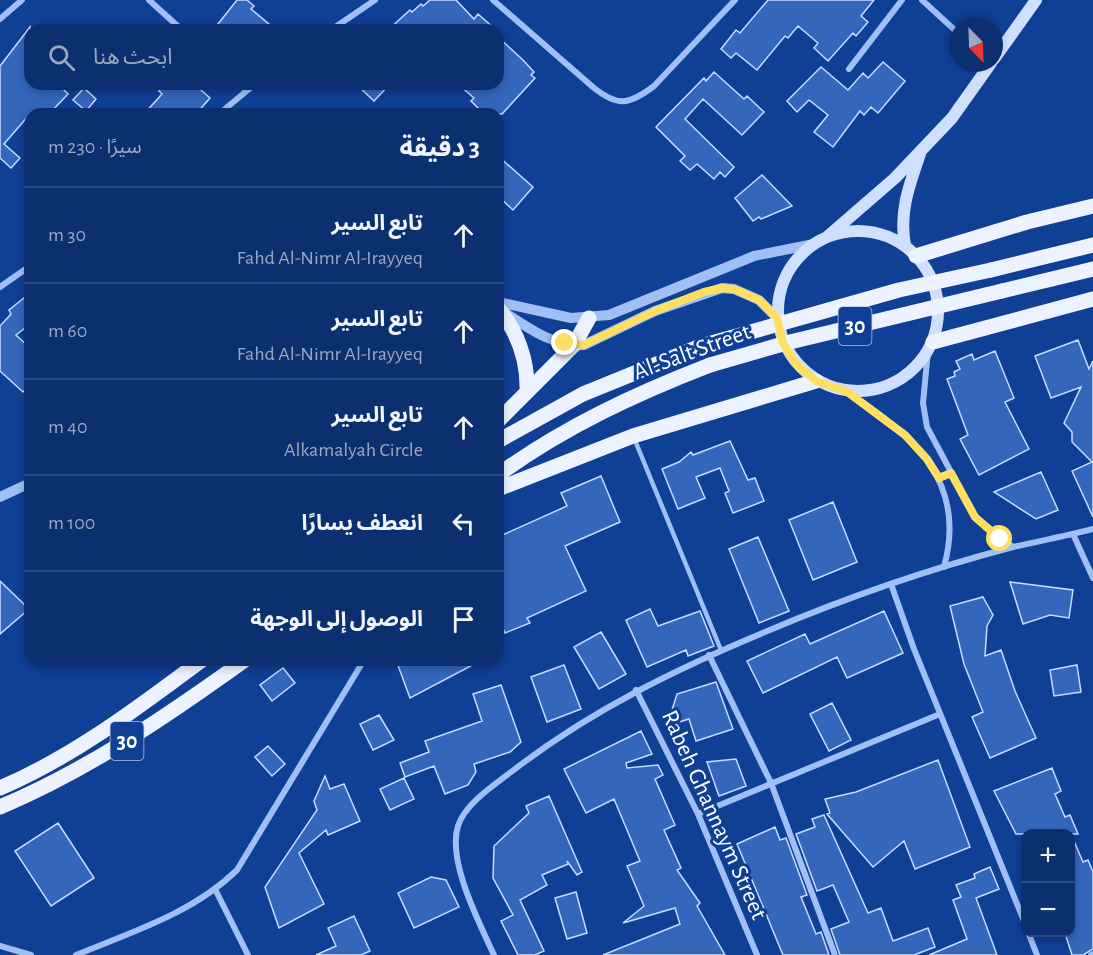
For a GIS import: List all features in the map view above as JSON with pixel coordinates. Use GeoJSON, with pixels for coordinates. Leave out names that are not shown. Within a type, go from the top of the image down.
{"type":"FeatureCollection","features":[{"type":"Feature","properties":{"kind":"main road"},"geometry":{"type":"LineString","coordinates":[[1003,46],[1036,0]]}},
{"type":"Feature","properties":{"kind":"main road"},"geometry":{"type":"LineString","coordinates":[[826,237],[853,231],[873,232],[910,251],[930,274],[938,296],[939,319],[930,347],[908,375],[884,388],[858,392],[846,391],[816,381],[796,364],[783,343],[777,318],[780,290],[793,264],[814,244],[879,194],[952,117],[984,72]]}},
{"type":"Feature","properties":{"kind":"main road"},"geometry":{"type":"LineString","coordinates":[[910,251],[902,216],[905,196],[922,147]]}},
{"type":"Feature","properties":{"kind":"main road"},"geometry":{"type":"LineString","coordinates":[[910,251],[1093,206]]}},
{"type":"Feature","properties":{"kind":"main road","name":"Al-Salt Street"},"geometry":{"type":"LineString","coordinates":[[504,438],[584,394],[701,346],[888,293],[1093,245]]}},
{"type":"Feature","properties":{"kind":"main road","name":"Al-Salt Street"},"geometry":{"type":"LineString","coordinates":[[504,471],[560,434],[602,411],[710,365],[790,342],[1093,269]]}},
{"type":"Feature","properties":{"kind":"main road"},"geometry":{"type":"LineString","coordinates":[[930,347],[1093,299]]}},
{"type":"Feature","properties":{"kind":"main road"},"geometry":{"type":"LineString","coordinates":[[504,316],[515,331],[521,348],[527,391]]}},
{"type":"Feature","properties":{"kind":"main road"},"geometry":{"type":"LineString","coordinates":[[504,415],[574,345],[589,318]]}},
{"type":"Feature","properties":{"kind":"main road"},"geometry":{"type":"LineString","coordinates":[[504,487],[633,436],[816,381]]}},
{"type":"Feature","properties":{"kind":"main road","name":"30"},"geometry":{"type":"LineString","coordinates":[[0,788],[62,756],[122,718],[194,666]]}},
{"type":"Feature","properties":{"kind":"main road","name":"30"},"geometry":{"type":"LineString","coordinates":[[0,807],[78,770],[140,733],[236,666]]}},
{"type":"Feature","properties":{"kind":"street"},"geometry":{"type":"LineString","coordinates":[[0,19],[22,0]]}},
{"type":"Feature","properties":{"kind":"street"},"geometry":{"type":"LineString","coordinates":[[149,0],[175,24]]}},
{"type":"Feature","properties":{"kind":"street"},"geometry":{"type":"LineString","coordinates":[[340,24],[375,0]]}},
{"type":"Feature","properties":{"kind":"street"},"geometry":{"type":"LineString","coordinates":[[493,0],[610,101],[621,102],[642,96],[654,86],[735,0]]}},
{"type":"Feature","properties":{"kind":"street"},"geometry":{"type":"LineString","coordinates":[[849,69],[902,0]]}},
{"type":"Feature","properties":{"kind":"street"},"geometry":{"type":"LineString","coordinates":[[922,0],[949,25]]}},
{"type":"Feature","properties":{"kind":"street"},"geometry":{"type":"LineString","coordinates":[[226,108],[246,90]]}},
{"type":"Feature","properties":{"kind":"street"},"geometry":{"type":"LineString","coordinates":[[504,303],[548,314],[589,318],[609,315],[754,256],[814,244]]}},
{"type":"Feature","properties":{"kind":"street"},"geometry":{"type":"LineString","coordinates":[[0,288],[24,270]]}},
{"type":"Feature","properties":{"kind":"street"},"geometry":{"type":"LineString","coordinates":[[504,312],[552,340],[574,345],[584,345],[655,311],[722,288],[734,289],[759,300],[777,318]]}},
{"type":"Feature","properties":{"kind":"street"},"geometry":{"type":"LineString","coordinates":[[930,347],[924,418],[975,517],[1013,547]]}},
{"type":"Feature","properties":{"kind":"street"},"geometry":{"type":"LineString","coordinates":[[846,391],[905,435],[927,459],[939,478],[949,508],[952,526],[944,567]]}},
{"type":"Feature","properties":{"kind":"street"},"geometry":{"type":"LineString","coordinates":[[939,478],[951,473]]}},
{"type":"Feature","properties":{"kind":"street"},"geometry":{"type":"LineString","coordinates":[[0,497],[24,486]]}},
{"type":"Feature","properties":{"kind":"street"},"geometry":{"type":"LineString","coordinates":[[494,955],[456,856],[458,825],[474,803],[524,762],[589,717],[636,690],[721,650],[891,584],[1013,547],[1093,529]]}},
{"type":"Feature","properties":{"kind":"street"},"geometry":{"type":"LineString","coordinates":[[1073,534],[1093,578]]}},
{"type":"Feature","properties":{"kind":"street"},"geometry":{"type":"LineString","coordinates":[[891,584],[940,714],[1021,914]]}},
{"type":"Feature","properties":{"kind":"street"},"geometry":{"type":"LineString","coordinates":[[709,656],[771,783],[835,955]]}},
{"type":"Feature","properties":{"kind":"street"},"geometry":{"type":"LineString","coordinates":[[76,955],[175,913],[216,891],[237,870],[360,666]]}},
{"type":"Feature","properties":{"kind":"street","name":"Rabeh Ghannaym Street"},"geometry":{"type":"LineString","coordinates":[[636,690],[698,814],[757,955]]}},
{"type":"Feature","properties":{"kind":"street"},"geometry":{"type":"LineString","coordinates":[[698,814],[940,714]]}},
{"type":"Feature","properties":{"kind":"street"},"geometry":{"type":"LineString","coordinates":[[216,891],[248,955]]}},
{"type":"Feature","properties":{"kind":"street"},"geometry":{"type":"LineString","coordinates":[[1030,937],[1037,955]]}},
{"type":"Feature","properties":{"kind":"street"},"geometry":{"type":"LineString","coordinates":[[0,946],[31,955]]}},
{"type":"Feature","properties":{"kind":"lane"},"geometry":{"type":"LineString","coordinates":[[633,436],[721,650]]}},
{"type":"Feature","properties":{"kind":"building"},"geometry":{"type":"Polygon","coordinates":[[[237,0],[247,0],[254,6],[251,9],[269,24],[218,24],[237,0]]]}},
{"type":"Feature","properties":{"kind":"building"},"geometry":{"type":"Polygon","coordinates":[[[430,0],[456,0],[474,19],[478,14],[489,24],[395,24],[410,10],[412,12],[421,4],[423,6],[430,0]]]}},
{"type":"Feature","properties":{"kind":"building"},"geometry":{"type":"Polygon","coordinates":[[[768,0],[874,0],[861,16],[868,22],[856,36],[853,33],[828,61],[814,48],[818,43],[798,26],[788,38],[785,36],[757,70],[736,53],[731,58],[721,49],[736,30],[740,33],[768,0]]]}},
{"type":"Feature","properties":{"kind":"building"},"geometry":{"type":"Polygon","coordinates":[[[24,35],[24,90],[64,90],[68,94],[55,108],[24,108],[24,121],[4,144],[20,158],[11,168],[0,158],[0,66],[24,35]]]}},
{"type":"Feature","properties":{"kind":"building"},"geometry":{"type":"Polygon","coordinates":[[[504,43],[534,72],[531,75],[535,78],[504,112],[504,108],[478,108],[471,101],[474,98],[465,90],[504,90],[504,43]]]}},
{"type":"Feature","properties":{"kind":"building"},"geometry":{"type":"Polygon","coordinates":[[[883,62],[905,81],[878,113],[871,107],[864,115],[860,111],[833,147],[814,132],[828,115],[809,100],[797,112],[787,101],[821,67],[848,90],[863,73],[868,78],[883,62]]]}},
{"type":"Feature","properties":{"kind":"building"},"geometry":{"type":"Polygon","coordinates":[[[714,72],[744,99],[747,96],[764,112],[742,135],[703,99],[685,119],[734,167],[725,177],[720,172],[714,179],[697,164],[690,170],[680,161],[685,156],[656,127],[704,78],[706,81],[714,72]]]}},
{"type":"Feature","properties":{"kind":"building"},"geometry":{"type":"Polygon","coordinates":[[[82,90],[86,90],[96,99],[88,108],[82,108],[73,100],[82,90]]]}},
{"type":"Feature","properties":{"kind":"building"},"geometry":{"type":"Polygon","coordinates":[[[201,90],[210,98],[201,108],[149,108],[162,94],[159,91],[201,90]]]}},
{"type":"Feature","properties":{"kind":"building"},"geometry":{"type":"Polygon","coordinates":[[[362,90],[384,90],[374,101],[362,90]]]}},
{"type":"Feature","properties":{"kind":"building"},"geometry":{"type":"Polygon","coordinates":[[[504,161],[533,187],[513,210],[504,202],[504,161]]]}},
{"type":"Feature","properties":{"kind":"building"},"geometry":{"type":"Polygon","coordinates":[[[762,175],[792,206],[753,221],[735,198],[762,175]]]}},
{"type":"Feature","properties":{"kind":"building"},"geometry":{"type":"Polygon","coordinates":[[[24,298],[24,329],[16,335],[24,342],[23,392],[0,371],[0,326],[11,314],[9,310],[24,298]]]}},
{"type":"Feature","properties":{"kind":"building"},"geometry":{"type":"Polygon","coordinates":[[[1078,340],[1089,369],[1093,361],[1093,517],[1072,471],[1092,462],[1072,442],[1072,432],[1064,423],[1081,387],[1051,398],[1035,356],[1078,340]]]}},
{"type":"Feature","properties":{"kind":"building"},"geometry":{"type":"Polygon","coordinates":[[[995,351],[1014,398],[1005,402],[1029,449],[979,475],[960,439],[968,435],[947,379],[955,376],[954,372],[960,369],[956,361],[972,354],[974,360],[995,351]]]}},
{"type":"Feature","properties":{"kind":"building"},"geometry":{"type":"Polygon","coordinates":[[[730,441],[748,480],[755,478],[764,501],[733,513],[725,493],[729,491],[720,468],[696,477],[705,498],[678,509],[662,469],[679,462],[691,452],[693,455],[730,441]]]}},
{"type":"Feature","properties":{"kind":"building"},"geometry":{"type":"Polygon","coordinates":[[[1041,472],[1058,510],[1036,519],[994,492],[1041,472]]]}},
{"type":"Feature","properties":{"kind":"building"},"geometry":{"type":"Polygon","coordinates":[[[601,476],[620,522],[565,546],[586,591],[527,618],[530,623],[505,633],[504,534],[567,506],[561,493],[601,476]]]}},
{"type":"Feature","properties":{"kind":"building"},"geometry":{"type":"Polygon","coordinates":[[[833,502],[857,562],[813,580],[789,520],[833,502]]]}},
{"type":"Feature","properties":{"kind":"building"},"geometry":{"type":"Polygon","coordinates":[[[758,537],[789,611],[759,623],[729,549],[758,537]]]}},
{"type":"Feature","properties":{"kind":"building"},"geometry":{"type":"Polygon","coordinates":[[[0,581],[24,604],[24,613],[0,634],[0,581]]]}},
{"type":"Feature","properties":{"kind":"building"},"geometry":{"type":"Polygon","coordinates":[[[1010,582],[1073,590],[1069,618],[1050,615],[1023,624],[1010,582]]]}},
{"type":"Feature","properties":{"kind":"building"},"geometry":{"type":"Polygon","coordinates":[[[983,597],[993,615],[987,626],[985,656],[1001,650],[1015,691],[1036,738],[990,758],[972,717],[983,712],[964,664],[950,606],[983,597]]]}},
{"type":"Feature","properties":{"kind":"building"},"geometry":{"type":"Polygon","coordinates":[[[650,609],[658,626],[700,611],[714,646],[688,656],[686,650],[647,667],[626,620],[650,609]]]}},
{"type":"Feature","properties":{"kind":"building"},"geometry":{"type":"Polygon","coordinates":[[[884,611],[903,653],[847,678],[837,657],[763,693],[747,661],[805,634],[810,644],[884,611]]]}},
{"type":"Feature","properties":{"kind":"building"},"geometry":{"type":"Polygon","coordinates":[[[601,632],[626,674],[599,689],[574,647],[601,632]]]}},
{"type":"Feature","properties":{"kind":"building"},"geometry":{"type":"Polygon","coordinates":[[[564,665],[581,709],[547,722],[531,677],[564,665]]]}},
{"type":"Feature","properties":{"kind":"building"},"geometry":{"type":"Polygon","coordinates":[[[1077,665],[1081,692],[1054,696],[1050,670],[1077,665]]]}},
{"type":"Feature","properties":{"kind":"building"},"geometry":{"type":"Polygon","coordinates":[[[398,666],[471,666],[410,698],[398,666]]]}},
{"type":"Feature","properties":{"kind":"building"},"geometry":{"type":"Polygon","coordinates":[[[283,668],[295,683],[272,701],[260,685],[283,668]]]}},
{"type":"Feature","properties":{"kind":"building"},"geometry":{"type":"Polygon","coordinates":[[[716,682],[733,729],[696,741],[689,719],[676,723],[672,710],[677,694],[716,682]]]}},
{"type":"Feature","properties":{"kind":"building"},"geometry":{"type":"Polygon","coordinates":[[[501,685],[521,742],[510,752],[474,764],[476,772],[468,785],[445,794],[434,766],[405,777],[400,763],[429,752],[425,741],[482,721],[473,694],[501,685]]]}},
{"type":"Feature","properties":{"kind":"building"},"geometry":{"type":"Polygon","coordinates":[[[832,703],[851,740],[829,751],[810,714],[832,703]]]}},
{"type":"Feature","properties":{"kind":"building"},"geometry":{"type":"Polygon","coordinates":[[[379,715],[394,740],[373,750],[360,724],[379,715]]]}},
{"type":"Feature","properties":{"kind":"building"},"geometry":{"type":"Polygon","coordinates":[[[641,731],[652,754],[626,763],[627,768],[658,765],[663,775],[655,779],[675,825],[664,830],[681,868],[677,870],[700,903],[697,906],[725,955],[603,955],[680,924],[675,908],[623,923],[644,906],[627,866],[640,861],[614,799],[586,813],[564,769],[641,731]]]}},
{"type":"Feature","properties":{"kind":"building"},"geometry":{"type":"Polygon","coordinates":[[[268,746],[285,764],[272,776],[255,757],[268,746]]]}},
{"type":"Feature","properties":{"kind":"building"},"geometry":{"type":"Polygon","coordinates":[[[736,759],[746,786],[719,796],[707,762],[736,759]]]}},
{"type":"Feature","properties":{"kind":"building"},"geometry":{"type":"Polygon","coordinates":[[[938,760],[970,847],[915,869],[904,841],[873,867],[827,814],[830,813],[825,799],[856,792],[938,760]]]}},
{"type":"Feature","properties":{"kind":"building"},"geometry":{"type":"Polygon","coordinates":[[[1052,768],[1061,791],[1055,794],[1065,817],[1070,815],[1078,834],[1075,834],[1075,829],[1021,829],[1021,834],[1016,834],[994,791],[1052,768]]]}},
{"type":"Feature","properties":{"kind":"building"},"geometry":{"type":"Polygon","coordinates":[[[325,776],[330,789],[344,784],[360,821],[328,835],[326,830],[299,853],[324,904],[279,928],[265,887],[317,810],[314,801],[325,776]]]}},
{"type":"Feature","properties":{"kind":"building"},"geometry":{"type":"Polygon","coordinates":[[[404,778],[414,799],[390,810],[380,789],[404,778]]]}},
{"type":"Feature","properties":{"kind":"building"},"geometry":{"type":"Polygon","coordinates":[[[549,796],[582,872],[577,875],[567,861],[568,864],[542,875],[547,885],[520,900],[544,951],[535,955],[518,955],[501,921],[513,915],[493,878],[494,846],[529,813],[526,806],[549,796]]]}},
{"type":"Feature","properties":{"kind":"building"},"geometry":{"type":"Polygon","coordinates":[[[824,815],[868,913],[881,908],[893,941],[928,928],[935,947],[914,955],[840,955],[831,929],[849,922],[833,885],[817,891],[796,834],[815,827],[812,819],[824,815]]]}},
{"type":"Feature","properties":{"kind":"building"},"geometry":{"type":"Polygon","coordinates":[[[58,823],[94,878],[51,906],[15,851],[58,823]]]}},
{"type":"Feature","properties":{"kind":"building"},"geometry":{"type":"Polygon","coordinates":[[[775,827],[780,840],[786,838],[807,895],[801,897],[816,934],[821,932],[829,955],[783,955],[737,844],[775,827]]]}},
{"type":"Feature","properties":{"kind":"building"},"geometry":{"type":"Polygon","coordinates":[[[1075,843],[1083,862],[1088,860],[1093,872],[1093,949],[1083,955],[1072,955],[1066,937],[1075,937],[1075,843]]]}},
{"type":"Feature","properties":{"kind":"building"},"geometry":{"type":"Polygon","coordinates":[[[990,867],[999,889],[976,898],[997,955],[929,955],[967,939],[953,900],[961,897],[956,885],[975,878],[974,874],[990,867]]]}},
{"type":"Feature","properties":{"kind":"building"},"geometry":{"type":"Polygon","coordinates":[[[431,877],[446,880],[459,907],[414,928],[398,893],[431,877]]]}},
{"type":"Feature","properties":{"kind":"building"},"geometry":{"type":"Polygon","coordinates":[[[576,892],[587,933],[567,939],[555,898],[576,892]]]}},
{"type":"Feature","properties":{"kind":"building"},"geometry":{"type":"Polygon","coordinates":[[[354,916],[370,951],[361,955],[316,955],[336,946],[328,928],[354,916]]]}},
{"type":"Feature","properties":{"kind":"route"},"geometry":{"type":"LineString","coordinates":[[565,343],[584,345],[655,311],[704,292],[722,288],[734,289],[751,296],[768,307],[777,318],[783,343],[796,364],[816,381],[846,391],[905,435],[927,459],[939,478],[951,473],[969,509],[1000,539]]}}]}
